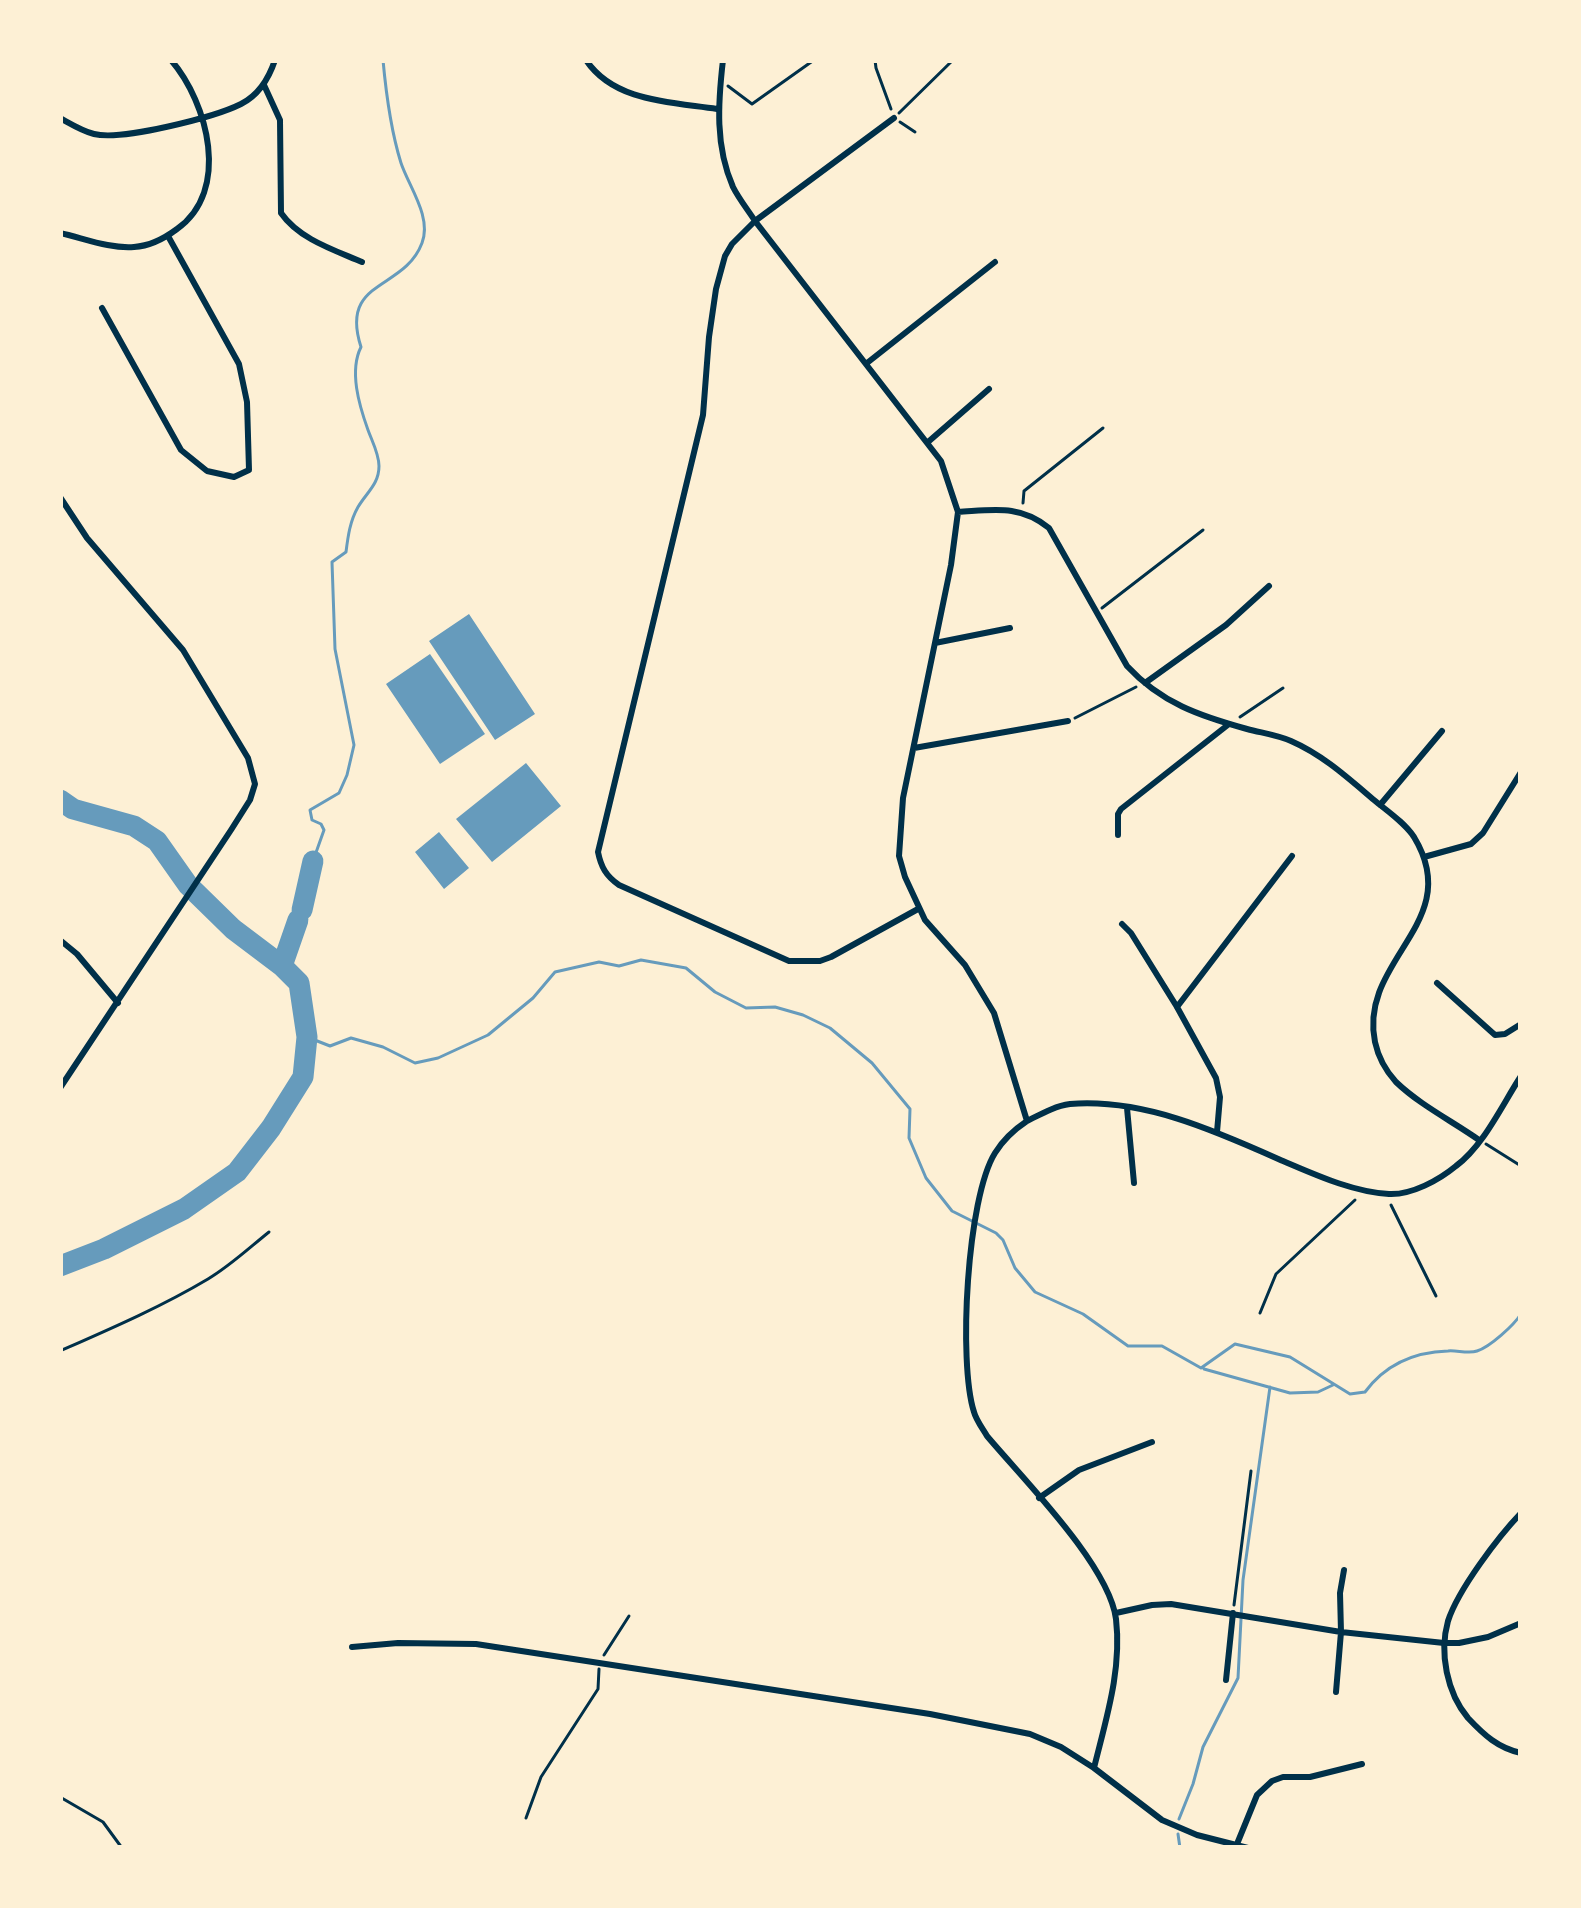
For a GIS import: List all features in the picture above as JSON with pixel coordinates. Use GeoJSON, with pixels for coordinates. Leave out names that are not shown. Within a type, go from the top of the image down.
{"type":"FeatureCollection","features":[{"type":"Feature","properties":{"kind":"street"},"geometry":{"type":"LineString","coordinates":[[60,232],[134,247],[168,236],[185,224],[206,191],[210,166],[200,117],[187,82],[171,60]]}},
{"type":"Feature","properties":{"kind":"street"},"geometry":{"type":"LineString","coordinates":[[60,118],[94,135],[111,136],[200,117],[242,104],[264,86],[274,60]]}},
{"type":"Feature","properties":{"kind":"street"},"geometry":{"type":"LineString","coordinates":[[586,60],[625,93],[717,109]]}},
{"type":"Feature","properties":{"kind":"street"},"geometry":{"type":"LineString","coordinates":[[724,60],[717,109],[734,187],[754,221],[928,442],[941,461],[958,512],[903,798],[899,856],[925,920],[980,986],[994,1013],[1028,1120]]}},
{"type":"Feature","properties":{"kind":"street"},"geometry":{"type":"LineString","coordinates":[[264,86],[280,120],[281,213],[303,234],[362,262]]}},
{"type":"Feature","properties":{"kind":"street"},"geometry":{"type":"LineString","coordinates":[[894,118],[754,221],[732,244],[721,266],[696,445],[598,852],[610,879],[631,891],[789,961],[831,957],[918,908]]}},
{"type":"Feature","properties":{"kind":"street"},"geometry":{"type":"LineString","coordinates":[[102,308],[181,450],[207,471],[234,477],[249,470],[247,402],[239,364],[168,236]]}},
{"type":"Feature","properties":{"kind":"street"},"geometry":{"type":"LineString","coordinates":[[867,363],[994,262]]}},
{"type":"Feature","properties":{"kind":"street"},"geometry":{"type":"LineString","coordinates":[[928,442],[989,389]]}},
{"type":"Feature","properties":{"kind":"street"},"geometry":{"type":"LineString","coordinates":[[60,496],[87,538],[183,650],[248,758],[254,784],[250,800],[60,1088]]}},
{"type":"Feature","properties":{"kind":"street"},"geometry":{"type":"LineString","coordinates":[[958,512],[1022,511],[1049,528],[1127,666],[1143,684],[1180,708],[1297,744],[1327,761],[1412,833],[1424,857],[1428,895],[1423,916],[1375,1000],[1372,1030],[1378,1054],[1393,1079],[1479,1140]]}},
{"type":"Feature","properties":{"kind":"street"},"geometry":{"type":"LineString","coordinates":[[1143,684],[1226,625],[1269,586]]}},
{"type":"Feature","properties":{"kind":"street"},"geometry":{"type":"LineString","coordinates":[[934,643],[1010,628]]}},
{"type":"Feature","properties":{"kind":"street"},"geometry":{"type":"LineString","coordinates":[[914,748],[1068,721]]}},
{"type":"Feature","properties":{"kind":"street"},"geometry":{"type":"LineString","coordinates":[[1118,835],[1121,809],[1229,724]]}},
{"type":"Feature","properties":{"kind":"street"},"geometry":{"type":"LineString","coordinates":[[1380,806],[1442,731]]}},
{"type":"Feature","properties":{"kind":"street"},"geometry":{"type":"LineString","coordinates":[[1424,857],[1471,844],[1521,772]]}},
{"type":"Feature","properties":{"kind":"street"},"geometry":{"type":"LineString","coordinates":[[1177,1007],[1292,856]]}},
{"type":"Feature","properties":{"kind":"street"},"geometry":{"type":"LineString","coordinates":[[1122,924],[1177,1007],[1216,1078],[1220,1097],[1217,1132]]}},
{"type":"Feature","properties":{"kind":"street"},"geometry":{"type":"LineString","coordinates":[[60,940],[118,1003]]}},
{"type":"Feature","properties":{"kind":"street"},"geometry":{"type":"LineString","coordinates":[[1436,983],[1495,1035],[1521,1024]]}},
{"type":"Feature","properties":{"kind":"street"},"geometry":{"type":"LineString","coordinates":[[1094,1768],[1113,1691],[1116,1613],[1092,1564],[987,1436],[974,1412],[968,1375],[971,1233],[978,1195],[994,1154],[1028,1120],[1067,1104],[1127,1108],[1217,1132],[1317,1175],[1393,1195],[1429,1184],[1459,1165],[1521,1076]]}},
{"type":"Feature","properties":{"kind":"street"},"geometry":{"type":"LineString","coordinates":[[1127,1108],[1134,1183]]}},
{"type":"Feature","properties":{"kind":"street"},"geometry":{"type":"LineString","coordinates":[[1040,1498],[1078,1470],[1152,1442]]}},
{"type":"Feature","properties":{"kind":"street"},"geometry":{"type":"LineString","coordinates":[[1521,1514],[1473,1576],[1449,1617],[1444,1643],[1454,1700],[1493,1742],[1521,1754]]}},
{"type":"Feature","properties":{"kind":"street"},"geometry":{"type":"LineString","coordinates":[[1336,1692],[1344,1570]]}},
{"type":"Feature","properties":{"kind":"street"},"geometry":{"type":"LineString","coordinates":[[1116,1613],[1171,1604],[1444,1643],[1488,1637],[1521,1623]]}},
{"type":"Feature","properties":{"kind":"street"},"geometry":{"type":"LineString","coordinates":[[1226,1680],[1233,1613]]}},
{"type":"Feature","properties":{"kind":"street"},"geometry":{"type":"LineString","coordinates":[[352,1647],[476,1644],[930,1714],[1030,1734],[1094,1768],[1162,1820],[1248,1848]]}},
{"type":"Feature","properties":{"kind":"street"},"geometry":{"type":"LineString","coordinates":[[1237,1844],[1257,1795],[1272,1781],[1362,1764]]}},
{"type":"Feature","properties":{"kind":"path"},"geometry":{"type":"LineString","coordinates":[[721,80],[752,104],[814,60]]}},
{"type":"Feature","properties":{"kind":"path"},"geometry":{"type":"LineString","coordinates":[[875,60],[894,118],[916,132]]}},
{"type":"Feature","properties":{"kind":"path"},"geometry":{"type":"LineString","coordinates":[[894,118],[953,60]]}},
{"type":"Feature","properties":{"kind":"path"},"geometry":{"type":"LineString","coordinates":[[1022,511],[1024,491],[1103,428]]}},
{"type":"Feature","properties":{"kind":"path"},"geometry":{"type":"LineString","coordinates":[[1096,613],[1203,530]]}},
{"type":"Feature","properties":{"kind":"path"},"geometry":{"type":"LineString","coordinates":[[1068,721],[1143,684]]}},
{"type":"Feature","properties":{"kind":"path"},"geometry":{"type":"LineString","coordinates":[[1229,724],[1283,688]]}},
{"type":"Feature","properties":{"kind":"path"},"geometry":{"type":"LineString","coordinates":[[1479,1140],[1521,1166]]}},
{"type":"Feature","properties":{"kind":"path"},"geometry":{"type":"LineString","coordinates":[[1260,1313],[1276,1274],[1365,1190]]}},
{"type":"Feature","properties":{"kind":"path"},"geometry":{"type":"LineString","coordinates":[[1385,1193],[1436,1296]]}},
{"type":"Feature","properties":{"kind":"path"},"geometry":{"type":"LineString","coordinates":[[60,1351],[205,1281],[269,1232]]}},
{"type":"Feature","properties":{"kind":"path"},"geometry":{"type":"LineString","coordinates":[[1233,1613],[1251,1471]]}},
{"type":"Feature","properties":{"kind":"path"},"geometry":{"type":"LineString","coordinates":[[526,1818],[541,1777],[598,1689],[599,1662],[629,1616]]}},
{"type":"Feature","properties":{"kind":"path"},"geometry":{"type":"LineString","coordinates":[[60,1797],[103,1822],[122,1848]]}},
{"type":"Feature","properties":{"kind":"water"},"geometry":{"type":"Polygon","coordinates":[[[469,614],[535,714],[495,740],[429,641],[469,614]]]}},
{"type":"Feature","properties":{"kind":"water"},"geometry":{"type":"Polygon","coordinates":[[[430,654],[485,734],[440,764],[386,684],[430,654]]]}},
{"type":"Feature","properties":{"kind":"water"},"geometry":{"type":"Polygon","coordinates":[[[526,763],[561,806],[492,862],[456,819],[526,763]]]}},
{"type":"Feature","properties":{"kind":"water"},"geometry":{"type":"Polygon","coordinates":[[[439,832],[469,868],[444,889],[415,852],[439,832]]]}},
{"type":"Feature","properties":{"kind":"waterway"},"geometry":{"type":"LineString","coordinates":[[313,861],[324,830],[312,820],[310,810],[339,793],[354,745],[335,649],[332,562],[346,552],[353,518],[375,483],[379,466],[357,388],[359,309],[366,297],[413,258],[424,233],[422,213],[394,138],[383,60]]}},
{"type":"Feature","properties":{"kind":"waterway"},"geometry":{"type":"LineString","coordinates":[[60,800],[73,809],[134,826],[157,841],[188,885],[299,983],[307,1037],[303,1077],[237,1172],[184,1209],[60,1266]]}},
{"type":"Feature","properties":{"kind":"waterway"},"geometry":{"type":"LineString","coordinates":[[302,910],[313,861]]}},
{"type":"Feature","properties":{"kind":"waterway"},"geometry":{"type":"LineString","coordinates":[[282,966],[298,920]]}},
{"type":"Feature","properties":{"kind":"waterway"},"geometry":{"type":"LineString","coordinates":[[307,1037],[330,1046],[351,1038],[415,1063],[488,1035],[533,998],[555,972],[599,962],[619,966],[641,960],[686,968],[715,992],[746,1008],[775,1007],[830,1028],[872,1063],[910,1109],[909,1138],[926,1178],[952,1211],[996,1233],[1035,1292],[1083,1314],[1128,1346],[1162,1346],[1201,1368],[1235,1344],[1290,1357],[1350,1394],[1365,1392],[1391,1367],[1412,1357],[1482,1349],[1521,1314]]}},
{"type":"Feature","properties":{"kind":"waterway"},"geometry":{"type":"LineString","coordinates":[[1204,1369],[1290,1393],[1318,1392],[1333,1385]]}},
{"type":"Feature","properties":{"kind":"waterway"},"geometry":{"type":"LineString","coordinates":[[1179,1819],[1203,1747],[1238,1678],[1243,1580],[1270,1387]]}},
{"type":"Feature","properties":{"kind":"waterway"},"geometry":{"type":"LineString","coordinates":[[1178,1834],[1180,1848]]}}]}
